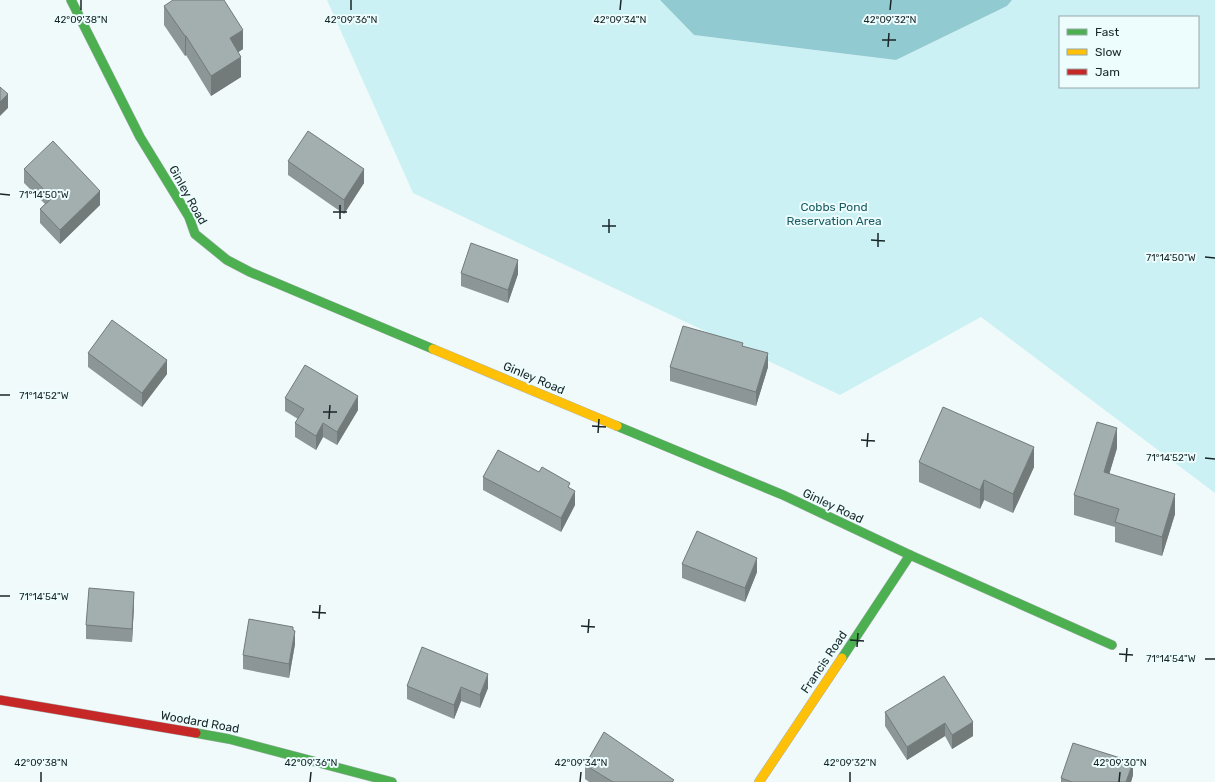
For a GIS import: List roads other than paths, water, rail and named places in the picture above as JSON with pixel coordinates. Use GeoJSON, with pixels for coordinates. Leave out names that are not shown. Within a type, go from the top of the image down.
{"type":"FeatureCollection","features":[{"type":"Feature","properties":{"kind":"street","name":"Ginley Road"},"geometry":{"type":"LineString","coordinates":[[71,0],[140,137],[189,217],[195,234],[227,260],[257,275],[783,495],[910,555],[1112,645]]}},
{"type":"Feature","properties":{"kind":"street","name":"Francis Road"},"geometry":{"type":"LineString","coordinates":[[759,782],[910,555]]}},
{"type":"Feature","properties":{"kind":"street","name":"Woodard Road"},"geometry":{"type":"LineString","coordinates":[[0,700],[229,738],[392,782]]}},
{"type":"Feature","properties":{"kind":"park label","name":"Cobbs Pond Reservation Area"},"geometry":{"type":"Point","coordinates":[834,214]}}]}
